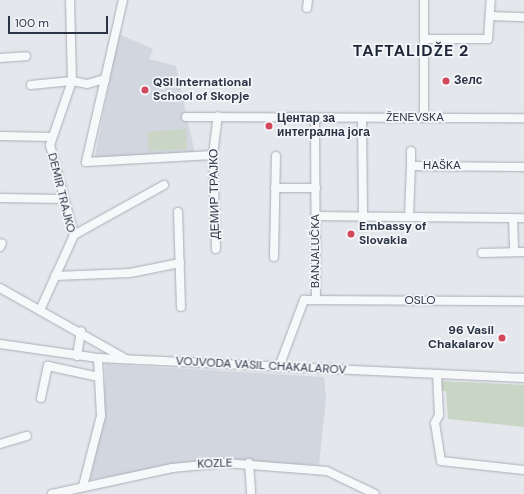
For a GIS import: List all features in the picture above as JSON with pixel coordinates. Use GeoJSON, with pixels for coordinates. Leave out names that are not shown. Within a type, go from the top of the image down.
{"type":"FeatureCollection","features":[{"type":"Feature","properties":{"kind":"street","name":"DEMIR TRAJKO"},"geometry":{"type":"LineString","coordinates":[[40,310],[74,235],[52,157],[52,137],[72,81],[70,0]]}},
{"type":"Feature","properties":{"kind":"street"},"geometry":{"type":"LineString","coordinates":[[123,0],[86,162],[213,155]]}},
{"type":"Feature","properties":{"kind":"street"},"geometry":{"type":"LineString","coordinates":[[424,0],[424,118]]}},
{"type":"Feature","properties":{"kind":"street"},"geometry":{"type":"LineString","coordinates":[[424,39],[488,39],[491,16],[491,0]]}},
{"type":"Feature","properties":{"kind":"street"},"geometry":{"type":"LineString","coordinates":[[491,16],[524,17]]}},
{"type":"Feature","properties":{"kind":"street"},"geometry":{"type":"LineString","coordinates":[[0,58],[26,56]]}},
{"type":"Feature","properties":{"kind":"street"},"geometry":{"type":"LineString","coordinates":[[31,85],[72,81],[87,84],[105,79]]}},
{"type":"Feature","properties":{"kind":"street","name":"ДЕМИР ТРАЈКО"},"geometry":{"type":"LineString","coordinates":[[216,248],[213,155],[218,116]]}},
{"type":"Feature","properties":{"kind":"street","name":"ŽENEVSKA"},"geometry":{"type":"LineString","coordinates":[[186,117],[524,118]]}},
{"type":"Feature","properties":{"kind":"street","name":"BANJALUČKA"},"geometry":{"type":"LineString","coordinates":[[279,367],[300,305],[304,300],[316,300],[315,118]]}},
{"type":"Feature","properties":{"kind":"street"},"geometry":{"type":"LineString","coordinates":[[362,118],[362,217]]}},
{"type":"Feature","properties":{"kind":"street"},"geometry":{"type":"LineString","coordinates":[[0,136],[52,137]]}},
{"type":"Feature","properties":{"kind":"street"},"geometry":{"type":"LineString","coordinates":[[411,151],[411,166]]}},
{"type":"Feature","properties":{"kind":"street"},"geometry":{"type":"LineString","coordinates":[[274,257],[276,156]]}},
{"type":"Feature","properties":{"kind":"street","name":"HAŠKA"},"geometry":{"type":"LineString","coordinates":[[409,217],[411,166],[524,167]]}},
{"type":"Feature","properties":{"kind":"street"},"geometry":{"type":"LineString","coordinates":[[74,235],[164,186]]}},
{"type":"Feature","properties":{"kind":"street"},"geometry":{"type":"LineString","coordinates":[[275,188],[316,188]]}},
{"type":"Feature","properties":{"kind":"street"},"geometry":{"type":"LineString","coordinates":[[0,198],[64,199]]}},
{"type":"Feature","properties":{"kind":"street"},"geometry":{"type":"LineString","coordinates":[[178,212],[181,307]]}},
{"type":"Feature","properties":{"kind":"street"},"geometry":{"type":"LineString","coordinates":[[316,216],[524,218]]}},
{"type":"Feature","properties":{"kind":"street"},"geometry":{"type":"LineString","coordinates":[[513,218],[514,252]]}},
{"type":"Feature","properties":{"kind":"street"},"geometry":{"type":"LineString","coordinates":[[482,253],[524,252]]}},
{"type":"Feature","properties":{"kind":"street"},"geometry":{"type":"LineString","coordinates":[[55,276],[130,273],[180,263]]}},
{"type":"Feature","properties":{"kind":"street"},"geometry":{"type":"LineString","coordinates":[[0,288],[80,331],[126,359]]}},
{"type":"Feature","properties":{"kind":"street","name":"OSLO"},"geometry":{"type":"LineString","coordinates":[[316,300],[524,301]]}},
{"type":"Feature","properties":{"kind":"street"},"geometry":{"type":"LineString","coordinates":[[77,356],[80,331]]}},
{"type":"Feature","properties":{"kind":"street","name":"VOJVODA VASIL CHAKALAROV"},"geometry":{"type":"LineString","coordinates":[[0,344],[98,358],[524,378]]}},
{"type":"Feature","properties":{"kind":"street"},"geometry":{"type":"LineString","coordinates":[[83,486],[101,416],[98,358]]}},
{"type":"Feature","properties":{"kind":"street"},"geometry":{"type":"LineString","coordinates":[[41,398],[48,366],[99,377]]}},
{"type":"Feature","properties":{"kind":"street"},"geometry":{"type":"LineString","coordinates":[[437,374],[439,415],[435,423],[441,461],[524,470]]}},
{"type":"Feature","properties":{"kind":"street"},"geometry":{"type":"LineString","coordinates":[[0,444],[27,436]]}},
{"type":"Feature","properties":{"kind":"street"},"geometry":{"type":"LineString","coordinates":[[249,463],[251,494]]}},
{"type":"Feature","properties":{"kind":"street","name":"KOZLE"},"geometry":{"type":"LineString","coordinates":[[52,494],[67,492],[83,486],[185,466],[249,463],[327,471],[375,494]]}},
{"type":"Feature","properties":{"kind":"shaded area","name":"QSI International School of Skopje"},"geometry":{"type":"Polygon","coordinates":[[[119,34],[153,49],[149,59],[176,66],[195,154],[94,161],[119,34]]]}},
{"type":"Feature","properties":{"kind":"shaded area"},"geometry":{"type":"Polygon","coordinates":[[[105,364],[324,377],[326,399],[319,465],[206,460],[90,480],[104,417],[105,364]]]}},
{"type":"Feature","properties":{"kind":"green space"},"geometry":{"type":"Polygon","coordinates":[[[186,129],[187,149],[149,151],[147,132],[186,129]]]}},
{"type":"Feature","properties":{"kind":"green space"},"geometry":{"type":"Polygon","coordinates":[[[440,381],[524,385],[524,427],[448,419],[446,391],[440,391],[440,381]]]}},
{"type":"Feature","properties":{"kind":"place","name":"Зелс"},"geometry":{"type":"Point","coordinates":[446,81]}},
{"type":"Feature","properties":{"kind":"place","name":"QSI International School of Skopje"},"geometry":{"type":"Point","coordinates":[145,90]}},
{"type":"Feature","properties":{"kind":"place","name":"Центар за интегрална јога"},"geometry":{"type":"Point","coordinates":[269,126]}},
{"type":"Feature","properties":{"kind":"place","name":"Embassy of Slovakia"},"geometry":{"type":"Point","coordinates":[351,234]}},
{"type":"Feature","properties":{"kind":"place","name":"96 Vasil Chakalarov"},"geometry":{"type":"Point","coordinates":[502,338]}},
{"type":"Feature","properties":{"kind":"district","name":"TAFTALIDŽE 2"},"geometry":{"type":"Point","coordinates":[411,51]}}]}
